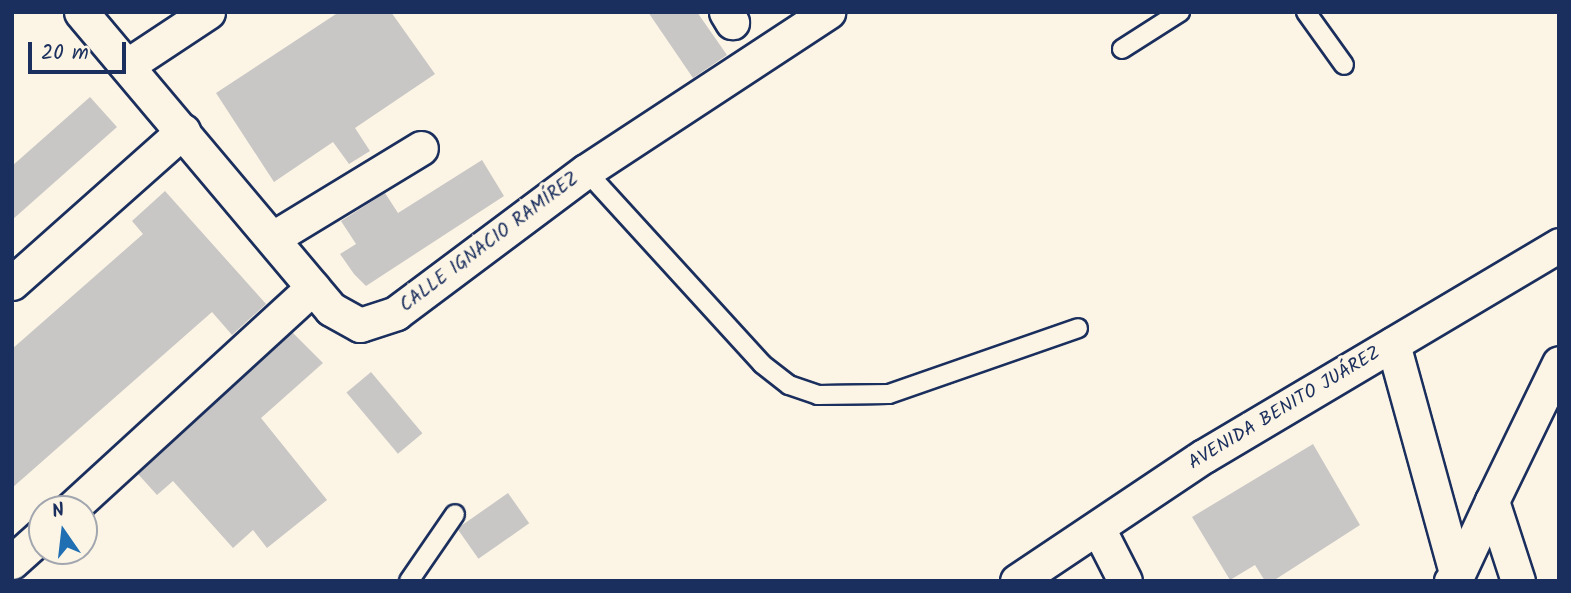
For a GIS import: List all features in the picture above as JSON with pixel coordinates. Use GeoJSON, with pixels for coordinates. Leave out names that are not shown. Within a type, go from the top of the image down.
{"type":"FeatureCollection","features":[{"type":"Feature","properties":{"kind":"street","name":"CALLE IGNACIO RAMÍREZ"},"geometry":{"type":"LineString","coordinates":[[82,12],[313,287],[345,321],[375,322],[586,171],[828,12]]}},
{"type":"Feature","properties":{"kind":"street"},"geometry":{"type":"LineString","coordinates":[[128,65],[208,12]]}},
{"type":"Feature","properties":{"kind":"street"},"geometry":{"type":"LineString","coordinates":[[12,283],[183,131]]}},
{"type":"Feature","properties":{"kind":"street"},"geometry":{"type":"LineString","coordinates":[[273,239],[421,148]]}},
{"type":"Feature","properties":{"kind":"street","name":"AVENIDA BENITO JUÁREZ"},"geometry":{"type":"LineString","coordinates":[[1017,581],[1204,456],[1559,245]]}},
{"type":"Feature","properties":{"kind":"street"},"geometry":{"type":"LineString","coordinates":[[86,495],[313,287]]}},
{"type":"Feature","properties":{"kind":"street"},"geometry":{"type":"LineString","coordinates":[[1393,344],[1454,578]]}},
{"type":"Feature","properties":{"kind":"street"},"geometry":{"type":"LineString","coordinates":[[1454,578],[1559,363]]}},
{"type":"Feature","properties":{"kind":"street"},"geometry":{"type":"LineString","coordinates":[[1492,501],[1518,581]]}},
{"type":"Feature","properties":{"kind":"street"},"geometry":{"type":"LineString","coordinates":[[1098,528],[1125,581]]}},
{"type":"Feature","properties":{"kind":"street"},"geometry":{"type":"LineString","coordinates":[[12,562],[28,548]]}},
{"type":"Feature","properties":{"kind":"lane"},"geometry":{"type":"LineString","coordinates":[[1122,49],[1180,12]]}},
{"type":"Feature","properties":{"kind":"lane"},"geometry":{"type":"LineString","coordinates":[[1306,12],[1344,65]]}},
{"type":"Feature","properties":{"kind":"lane"},"geometry":{"type":"LineString","coordinates":[[586,171],[762,365],[789,385],[818,395],[889,394],[1078,328]]}},
{"type":"Feature","properties":{"kind":"lane"},"geometry":{"type":"LineString","coordinates":[[409,581],[455,514]]}},
{"type":"Feature","properties":{"kind":"building"},"geometry":{"type":"Polygon","coordinates":[[[339,12],[391,12],[435,74],[355,128],[370,151],[349,164],[333,142],[274,182],[216,93],[339,12]]]}},
{"type":"Feature","properties":{"kind":"building"},"geometry":{"type":"Polygon","coordinates":[[[648,12],[697,12],[727,55],[693,78],[648,12]]]}},
{"type":"Feature","properties":{"kind":"building"},"geometry":{"type":"Polygon","coordinates":[[[90,97],[117,127],[12,220],[12,166],[90,97]]]}},
{"type":"Feature","properties":{"kind":"building"},"geometry":{"type":"Polygon","coordinates":[[[482,160],[504,196],[366,286],[354,274],[340,254],[356,244],[341,221],[385,193],[398,213],[482,160]]]}},
{"type":"Feature","properties":{"kind":"building"},"geometry":{"type":"Polygon","coordinates":[[[165,191],[266,304],[232,335],[212,312],[12,488],[12,349],[143,234],[132,221],[165,191]]]}},
{"type":"Feature","properties":{"kind":"building"},"geometry":{"type":"Polygon","coordinates":[[[292,332],[323,363],[261,418],[327,500],[267,548],[253,530],[233,548],[173,481],[157,495],[138,474],[292,332]]]}},
{"type":"Feature","properties":{"kind":"building"},"geometry":{"type":"Polygon","coordinates":[[[371,372],[422,433],[398,454],[346,393],[371,372]]]}},
{"type":"Feature","properties":{"kind":"building"},"geometry":{"type":"Polygon","coordinates":[[[1313,444],[1360,525],[1273,581],[1265,581],[1255,565],[1230,580],[1192,517],[1313,444]]]}},
{"type":"Feature","properties":{"kind":"building"},"geometry":{"type":"Polygon","coordinates":[[[508,493],[529,523],[478,559],[457,529],[508,493]]]}}]}
